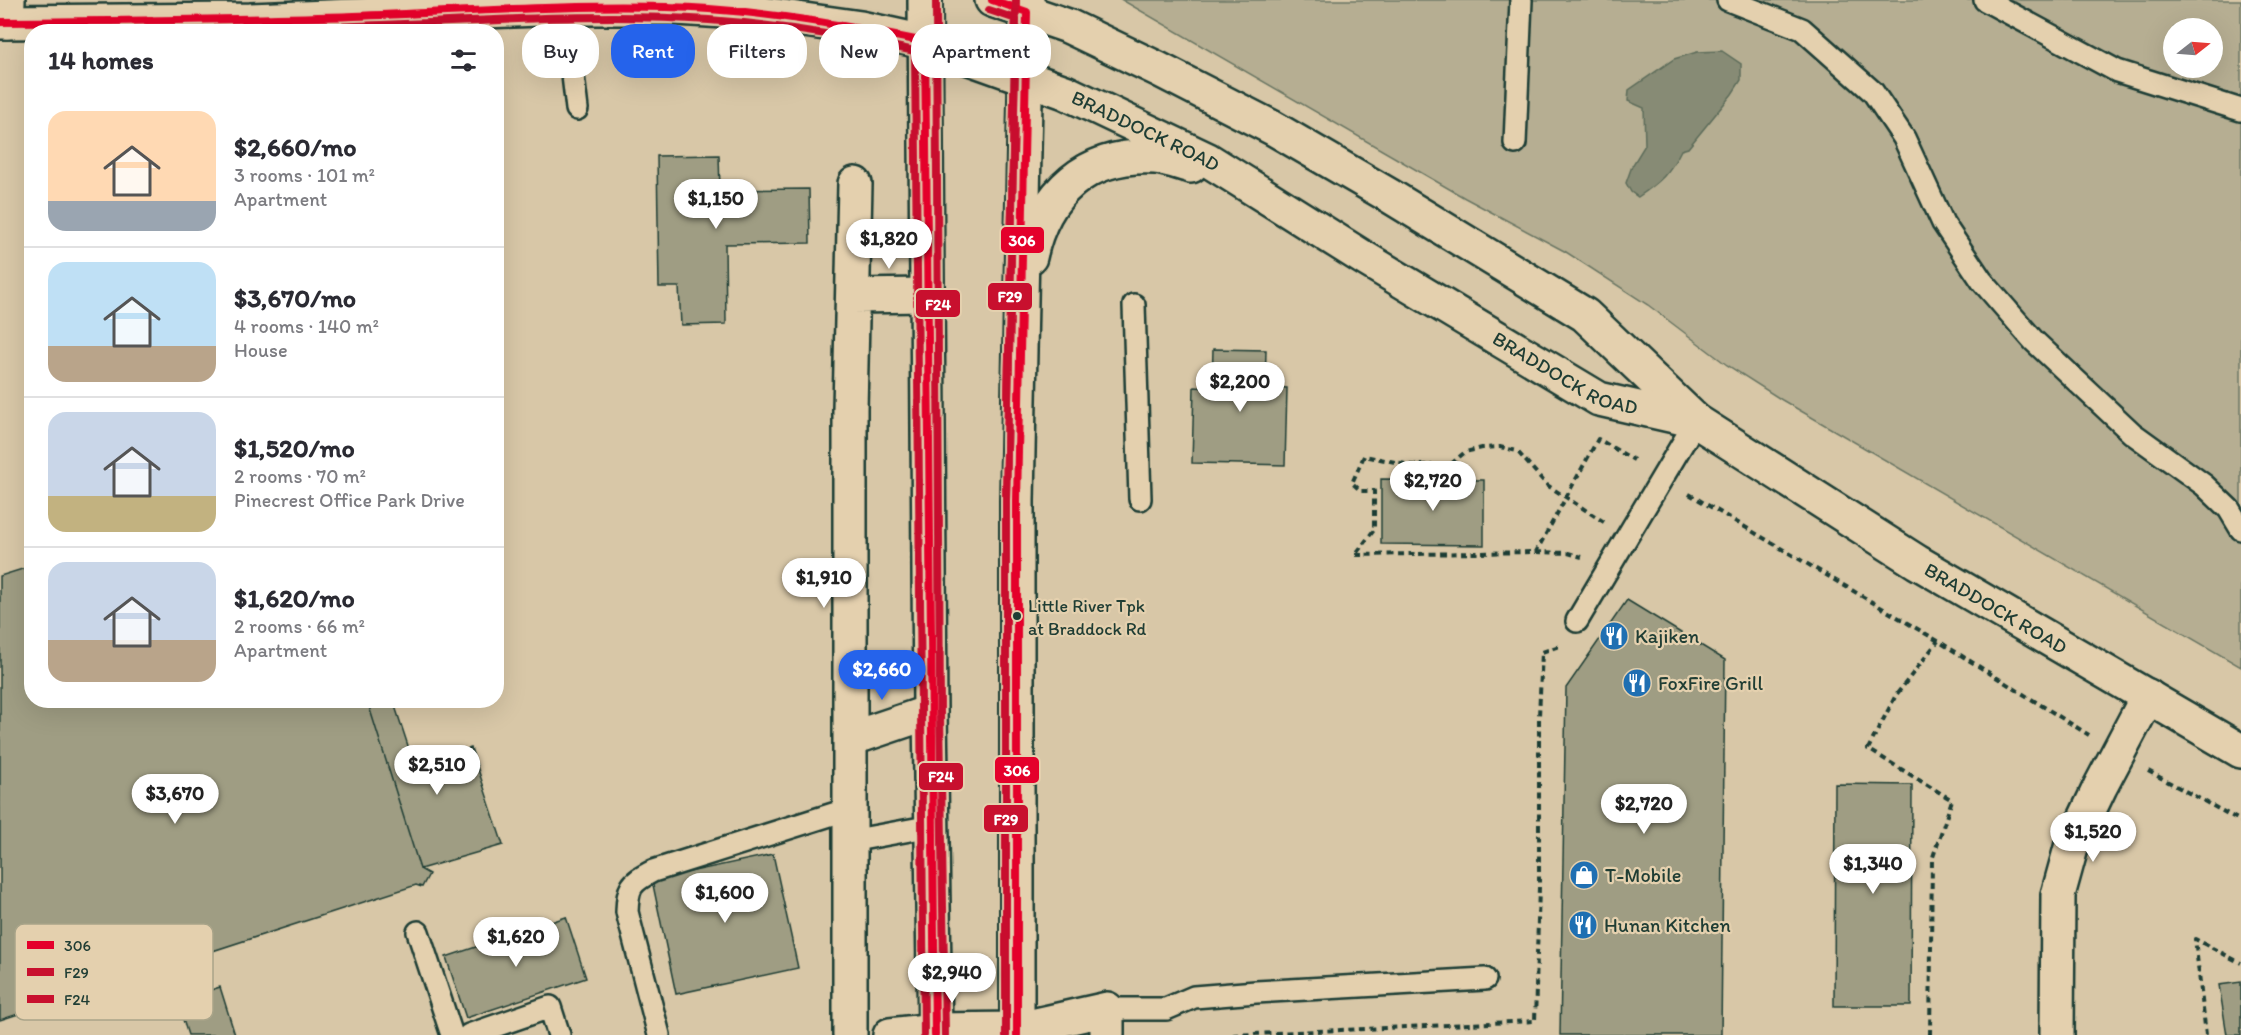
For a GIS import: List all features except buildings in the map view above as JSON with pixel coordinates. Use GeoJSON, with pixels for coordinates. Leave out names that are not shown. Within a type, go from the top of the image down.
{"type":"FeatureCollection","features":[{"type":"Feature","properties":{"kind":"main road"},"geometry":{"type":"LineString","coordinates":[[925,0],[925,24]]}},
{"type":"Feature","properties":{"kind":"main road","name":"BRADDOCK ROAD"},"geometry":{"type":"LineString","coordinates":[[992,0],[1027,6],[1263,123],[1423,216],[1585,315],[1696,421],[1917,562],[2241,751]]}},
{"type":"Feature","properties":{"kind":"main road"},"geometry":{"type":"LineString","coordinates":[[1026,24],[1027,6]]}},
{"type":"Feature","properties":{"kind":"main road","name":"BRADDOCK ROAD"},"geometry":{"type":"LineString","coordinates":[[5,15],[250,20],[565,8],[676,8],[755,13],[861,28],[911,39]]}},
{"type":"Feature","properties":{"kind":"main road"},"geometry":{"type":"LineString","coordinates":[[925,78],[935,1033]]}},
{"type":"Feature","properties":{"kind":"main road"},"geometry":{"type":"LineString","coordinates":[[1017,1032],[1017,501],[1024,78]]}},
{"type":"Feature","properties":{"kind":"main road","name":"BRADDOCK ROAD"},"geometry":{"type":"LineString","coordinates":[[1024,78],[1085,102],[1208,160],[1364,258],[1599,399],[1696,421]]}},
{"type":"Feature","properties":{"kind":"main road"},"geometry":{"type":"LineString","coordinates":[[1021,297],[1033,243],[1048,209],[1062,189],[1078,175],[1104,162],[1127,157],[1157,157],[1240,180]]}},
{"type":"Feature","properties":{"kind":"main road"},"geometry":{"type":"LineString","coordinates":[[850,1035],[850,421],[855,184]]}},
{"type":"Feature","properties":{"kind":"main road"},"geometry":{"type":"LineString","coordinates":[[853,296],[927,295]]}},
{"type":"Feature","properties":{"kind":"main road"},"geometry":{"type":"LineString","coordinates":[[2057,1035],[2058,895],[2071,848],[2100,786],[2148,696]]}},
{"type":"Feature","properties":{"kind":"main road"},"geometry":{"type":"LineString","coordinates":[[849,739],[930,712]]}},
{"type":"Feature","properties":{"kind":"main road"},"geometry":{"type":"LineString","coordinates":[[890,1035],[1017,1032],[1107,1022]]}},
{"type":"Feature","properties":{"kind":"lane"},"geometry":{"type":"LineString","coordinates":[[1515,143],[1521,0]]}},
{"type":"Feature","properties":{"kind":"lane"},"geometry":{"type":"LineString","coordinates":[[1728,0],[1802,29],[1873,92],[1904,138],[1943,223],[1982,281],[2034,341],[2132,433],[2204,485],[2229,509],[2241,529]]}},
{"type":"Feature","properties":{"kind":"lane"},"geometry":{"type":"LineString","coordinates":[[1985,0],[2117,71],[2241,110]]}},
{"type":"Feature","properties":{"kind":"lane"},"geometry":{"type":"LineString","coordinates":[[565,8],[577,109]]}},
{"type":"Feature","properties":{"kind":"lane"},"geometry":{"type":"LineString","coordinates":[[1134,304],[1140,499]]}},
{"type":"Feature","properties":{"kind":"lane"},"geometry":{"type":"LineString","coordinates":[[1576,621],[1696,421]]}},
{"type":"Feature","properties":{"kind":"lane"},"geometry":{"type":"LineString","coordinates":[[659,1035],[627,912],[628,893],[636,880],[653,871],[849,809]]}},
{"type":"Feature","properties":{"kind":"lane"},"geometry":{"type":"LineString","coordinates":[[850,841],[932,826]]}},
{"type":"Feature","properties":{"kind":"lane"},"geometry":{"type":"LineString","coordinates":[[418,932],[452,1035]]}},
{"type":"Feature","properties":{"kind":"lane"},"geometry":{"type":"LineString","coordinates":[[1107,1022],[1166,1009],[1194,997],[1485,979]]}},
{"type":"Feature","properties":{"kind":"lane"},"geometry":{"type":"LineString","coordinates":[[470,1035],[550,1007],[559,1035]]}},
{"type":"Feature","properties":{"kind":"path"},"geometry":{"type":"LineString","coordinates":[[1536,552],[1598,439],[1634,460]]}},
{"type":"Feature","properties":{"kind":"path"},"geometry":{"type":"LineString","coordinates":[[1606,572],[1582,556],[1568,553],[1355,555],[1374,530],[1374,490],[1361,491],[1352,483],[1364,456],[1411,465],[1450,465],[1465,452],[1500,447],[1517,451],[1547,485],[1626,537]]}},
{"type":"Feature","properties":{"kind":"path"},"geometry":{"type":"LineString","coordinates":[[1689,494],[1938,641],[2096,738]]}},
{"type":"Feature","properties":{"kind":"path"},"geometry":{"type":"LineString","coordinates":[[1930,1035],[1932,860],[1952,800],[1868,748],[1896,695],[1938,641]]}},
{"type":"Feature","properties":{"kind":"path"},"geometry":{"type":"LineString","coordinates":[[1233,1035],[1535,1021],[1542,652],[1570,642]]}},
{"type":"Feature","properties":{"kind":"path"},"geometry":{"type":"LineString","coordinates":[[2148,771],[2241,821]]}},
{"type":"Feature","properties":{"kind":"path"},"geometry":{"type":"LineString","coordinates":[[2206,1035],[2195,939],[2241,963]]}},
{"type":"Feature","properties":{"kind":"shaded area"},"geometry":{"type":"Polygon","coordinates":[[[1122,0],[2241,0],[2241,667],[1782,400],[1727,365],[1648,305],[1566,252],[1465,198],[1122,0]]]}},
{"type":"Feature","properties":{"kind":"shaded area"},"geometry":{"type":"Polygon","coordinates":[[[1722,51],[1741,64],[1741,80],[1688,148],[1681,150],[1664,176],[1638,197],[1631,192],[1626,183],[1632,166],[1645,145],[1644,108],[1628,101],[1629,90],[1674,59],[1697,52],[1722,51]]]}},
{"type":"Feature","properties":{"kind":"transit line","name":"F24"},"geometry":{"type":"LineString","coordinates":[[936,0],[940,712],[945,1035]]}},
{"type":"Feature","properties":{"kind":"transit line","name":"306"},"geometry":{"type":"LineString","coordinates":[[992,0],[1027,12],[1017,501],[1017,1035]]}},
{"type":"Feature","properties":{"kind":"transit line","name":"F24"},"geometry":{"type":"LineString","coordinates":[[1006,1035],[1006,501],[1016,0]]}},
{"type":"Feature","properties":{"kind":"transit line","name":"306"},"geometry":{"type":"LineString","coordinates":[[0,22],[354,16],[576,7],[665,7],[736,11],[790,18],[925,42],[935,1035]]}},
{"type":"Feature","properties":{"kind":"transit line","name":"F29"},"geometry":{"type":"LineString","coordinates":[[989,10],[1016,19],[1006,501],[1006,1035]]}},
{"type":"Feature","properties":{"kind":"transit line","name":"F29"},"geometry":{"type":"LineString","coordinates":[[391,24],[577,17],[709,20],[787,28],[915,51],[924,1035]]}},
{"type":"Feature","properties":{"kind":"place","name":"Little River Tpk at Braddock Rd"},"geometry":{"type":"Point","coordinates":[1017,616]}},
{"type":"Feature","properties":{"kind":"place","name":"Kajiken"},"geometry":{"type":"Point","coordinates":[1614,636]}},
{"type":"Feature","properties":{"kind":"place","name":"FoxFire Grill"},"geometry":{"type":"Point","coordinates":[1637,683]}},
{"type":"Feature","properties":{"kind":"place","name":"T-Mobile"},"geometry":{"type":"Point","coordinates":[1584,875]}},
{"type":"Feature","properties":{"kind":"place","name":"Hunan Kitchen"},"geometry":{"type":"Point","coordinates":[1583,925]}}]}
